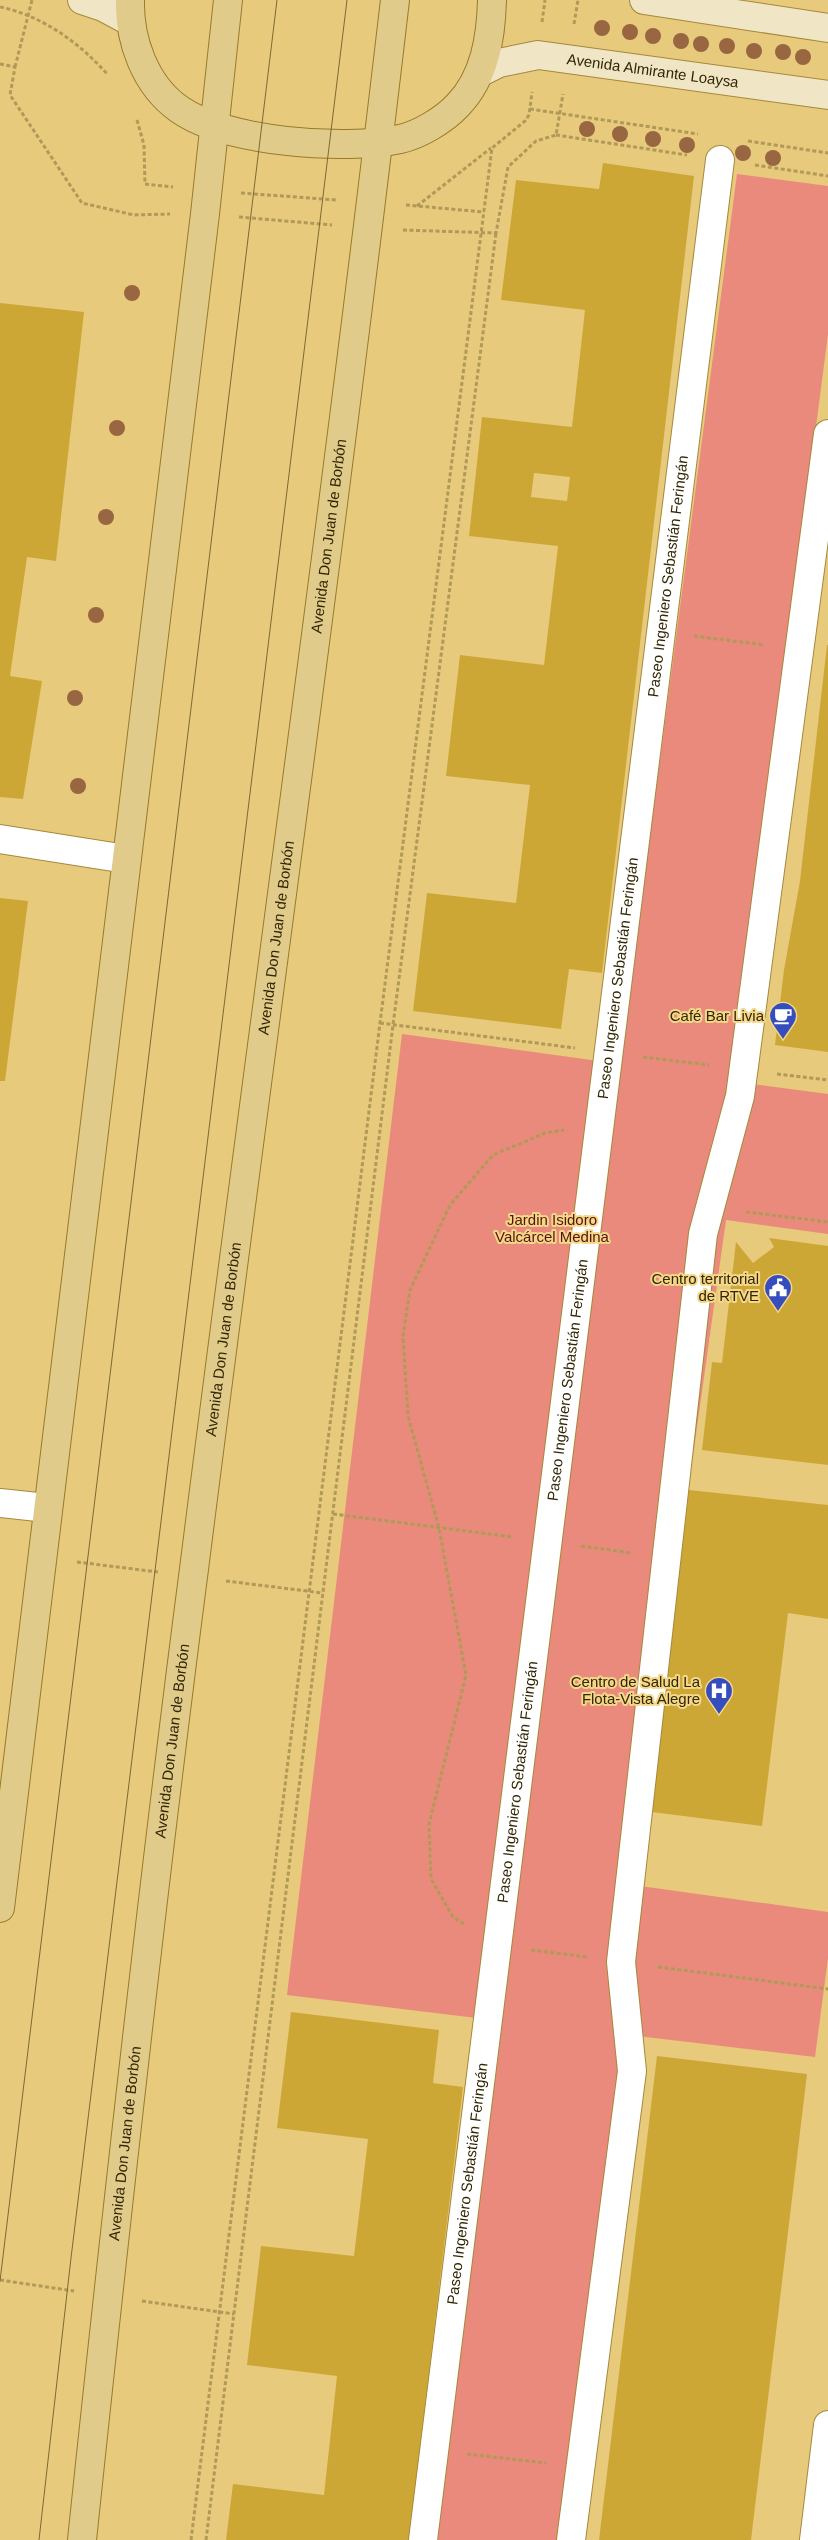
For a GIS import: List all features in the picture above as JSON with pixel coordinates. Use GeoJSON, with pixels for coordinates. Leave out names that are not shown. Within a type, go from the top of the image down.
{"type":"FeatureCollection","features":[{"type":"Feature","properties":{"kind":"main road"},"geometry":{"type":"LineString","coordinates":[[82,0],[103,8],[130,11],[136,50],[162,96],[179,110],[213,128],[294,141],[330,144],[401,139],[419,132],[458,106],[479,73],[489,40],[492,0]]}},
{"type":"Feature","properties":{"kind":"main road"},"geometry":{"type":"LineString","coordinates":[[0,1908],[205,214],[228,0]]}},
{"type":"Feature","properties":{"kind":"main road","name":"Avenida Don Juan de Borbón"},"geometry":{"type":"LineString","coordinates":[[82,2540],[110,2276],[193,1577],[368,229],[395,0]]}},
{"type":"Feature","properties":{"kind":"main road"},"geometry":{"type":"LineString","coordinates":[[644,0],[828,28]]}},
{"type":"Feature","properties":{"kind":"main road","name":"Avenida Almirante Loaysa"},"geometry":{"type":"LineString","coordinates":[[479,73],[499,63],[538,55],[828,95]]}},
{"type":"Feature","properties":{"kind":"street","name":"Paseo Ingeniero Sebastián Feringán"},"geometry":{"type":"LineString","coordinates":[[423,2540],[720,160]]}},
{"type":"Feature","properties":{"kind":"street"},"geometry":{"type":"LineString","coordinates":[[571,2540],[632,2070],[621,1962],[703,1234],[740,1096],[828,434]]}},
{"type":"Feature","properties":{"kind":"street"},"geometry":{"type":"LineString","coordinates":[[0,838],[126,858]]}},
{"type":"Feature","properties":{"kind":"street"},"geometry":{"type":"LineString","coordinates":[[0,1503],[47,1508]]}},
{"type":"Feature","properties":{"kind":"street"},"geometry":{"type":"LineString","coordinates":[[814,2540],[827,2437]]}},
{"type":"Feature","properties":{"kind":"path"},"geometry":{"type":"LineString","coordinates":[[32,0],[10,95],[82,204],[134,215],[205,214],[368,229],[496,233]]}},
{"type":"Feature","properties":{"kind":"path"},"geometry":{"type":"LineString","coordinates":[[416,206],[525,121],[530,109],[545,0]]}},
{"type":"Feature","properties":{"kind":"path"},"geometry":{"type":"LineString","coordinates":[[206,2540],[394,1015],[496,233],[508,167],[536,141],[556,135],[578,0]]}},
{"type":"Feature","properties":{"kind":"path"},"geometry":{"type":"LineString","coordinates":[[0,64],[16,67]]}},
{"type":"Feature","properties":{"kind":"path"},"geometry":{"type":"LineString","coordinates":[[530,109],[704,134]]}},
{"type":"Feature","properties":{"kind":"path"},"geometry":{"type":"LineString","coordinates":[[742,140],[828,153]]}},
{"type":"Feature","properties":{"kind":"path"},"geometry":{"type":"LineString","coordinates":[[191,2540],[480,231],[492,148]]}},
{"type":"Feature","properties":{"kind":"path"},"geometry":{"type":"LineString","coordinates":[[662,632],[800,649]]}},
{"type":"Feature","properties":{"kind":"path"},"geometry":{"type":"LineString","coordinates":[[711,1207],[828,1222]]}},
{"type":"Feature","properties":{"kind":"path"},"geometry":{"type":"LineString","coordinates":[[333,1514],[667,1558]]}},
{"type":"Feature","properties":{"kind":"path"},"geometry":{"type":"LineString","coordinates":[[434,2450],[581,2467]]}},
{"type":"Feature","properties":{"kind":"green space","name":"Jardin Isidoro Valcárcel Medina"},"geometry":{"type":"Polygon","coordinates":[[[737,174],[828,186],[828,334],[731,1081],[828,1094],[828,1234],[726,1220],[633,1885],[828,1912],[828,1958],[815,2057],[629,2035],[561,2540],[437,2540],[501,2021],[287,1995],[402,1034],[620,1064],[737,174]]]}},
{"type":"Feature","properties":{"kind":"building"},"geometry":{"type":"Polygon","coordinates":[[[603,163],[694,176],[602,973],[569,969],[561,1029],[413,1011],[427,893],[516,903],[530,785],[446,776],[460,655],[544,665],[558,546],[469,536],[482,417],[572,427],[585,310],[501,300],[516,180],[599,189],[603,163]],[[534,473],[531,497],[567,501],[570,477],[534,473]]]}},
{"type":"Feature","properties":{"kind":"building"},"geometry":{"type":"Polygon","coordinates":[[[0,303],[84,312],[56,561],[27,557],[10,676],[42,681],[23,799],[0,797],[0,303]]]}},
{"type":"Feature","properties":{"kind":"building"},"geometry":{"type":"Polygon","coordinates":[[[827,645],[828,1052],[775,1045],[784,970],[800,881],[827,645]]]}},
{"type":"Feature","properties":{"kind":"building"},"geometry":{"type":"Polygon","coordinates":[[[0,898],[28,901],[5,1081],[0,1081],[0,898]]]}},
{"type":"Feature","properties":{"kind":"building","name":"Centro territorial de RTVE"},"geometry":{"type":"Polygon","coordinates":[[[769,1238],[828,1246],[828,1465],[702,1450],[712,1362],[722,1363],[736,1242],[753,1263],[774,1247],[769,1238]]]}},
{"type":"Feature","properties":{"kind":"building","name":"Centro de Salud La Flota-Vista Alegre"},"geometry":{"type":"Polygon","coordinates":[[[689,1490],[828,1505],[828,1619],[788,1613],[762,1826],[652,1812],[689,1490]]]}},
{"type":"Feature","properties":{"kind":"building"},"geometry":{"type":"Polygon","coordinates":[[[291,2012],[439,2030],[433,2083],[463,2087],[409,2540],[226,2540],[233,2484],[324,2495],[337,2376],[247,2365],[261,2246],[354,2256],[368,2139],[277,2128],[291,2012]]]}},
{"type":"Feature","properties":{"kind":"building"},"geometry":{"type":"Polygon","coordinates":[[[657,2056],[807,2074],[751,2540],[599,2540],[657,2056]]]}},
{"type":"Feature","properties":{"kind":"tram line"},"geometry":{"type":"LineString","coordinates":[[0,2281],[277,0]]}},
{"type":"Feature","properties":{"kind":"tram line"},"geometry":{"type":"LineString","coordinates":[[39,2540],[71,2258],[347,0]]}},
{"type":"Feature","properties":{"kind":"place","name":"Café Bar Livia"},"geometry":{"type":"Point","coordinates":[783,1040]}},
{"type":"Feature","properties":{"kind":"place","name":"Centro territorial de RTVE"},"geometry":{"type":"Point","coordinates":[778,1312]}},
{"type":"Feature","properties":{"kind":"place","name":"Centro de Salud La Flota-Vista Alegre"},"geometry":{"type":"Point","coordinates":[719,1715]}}]}
